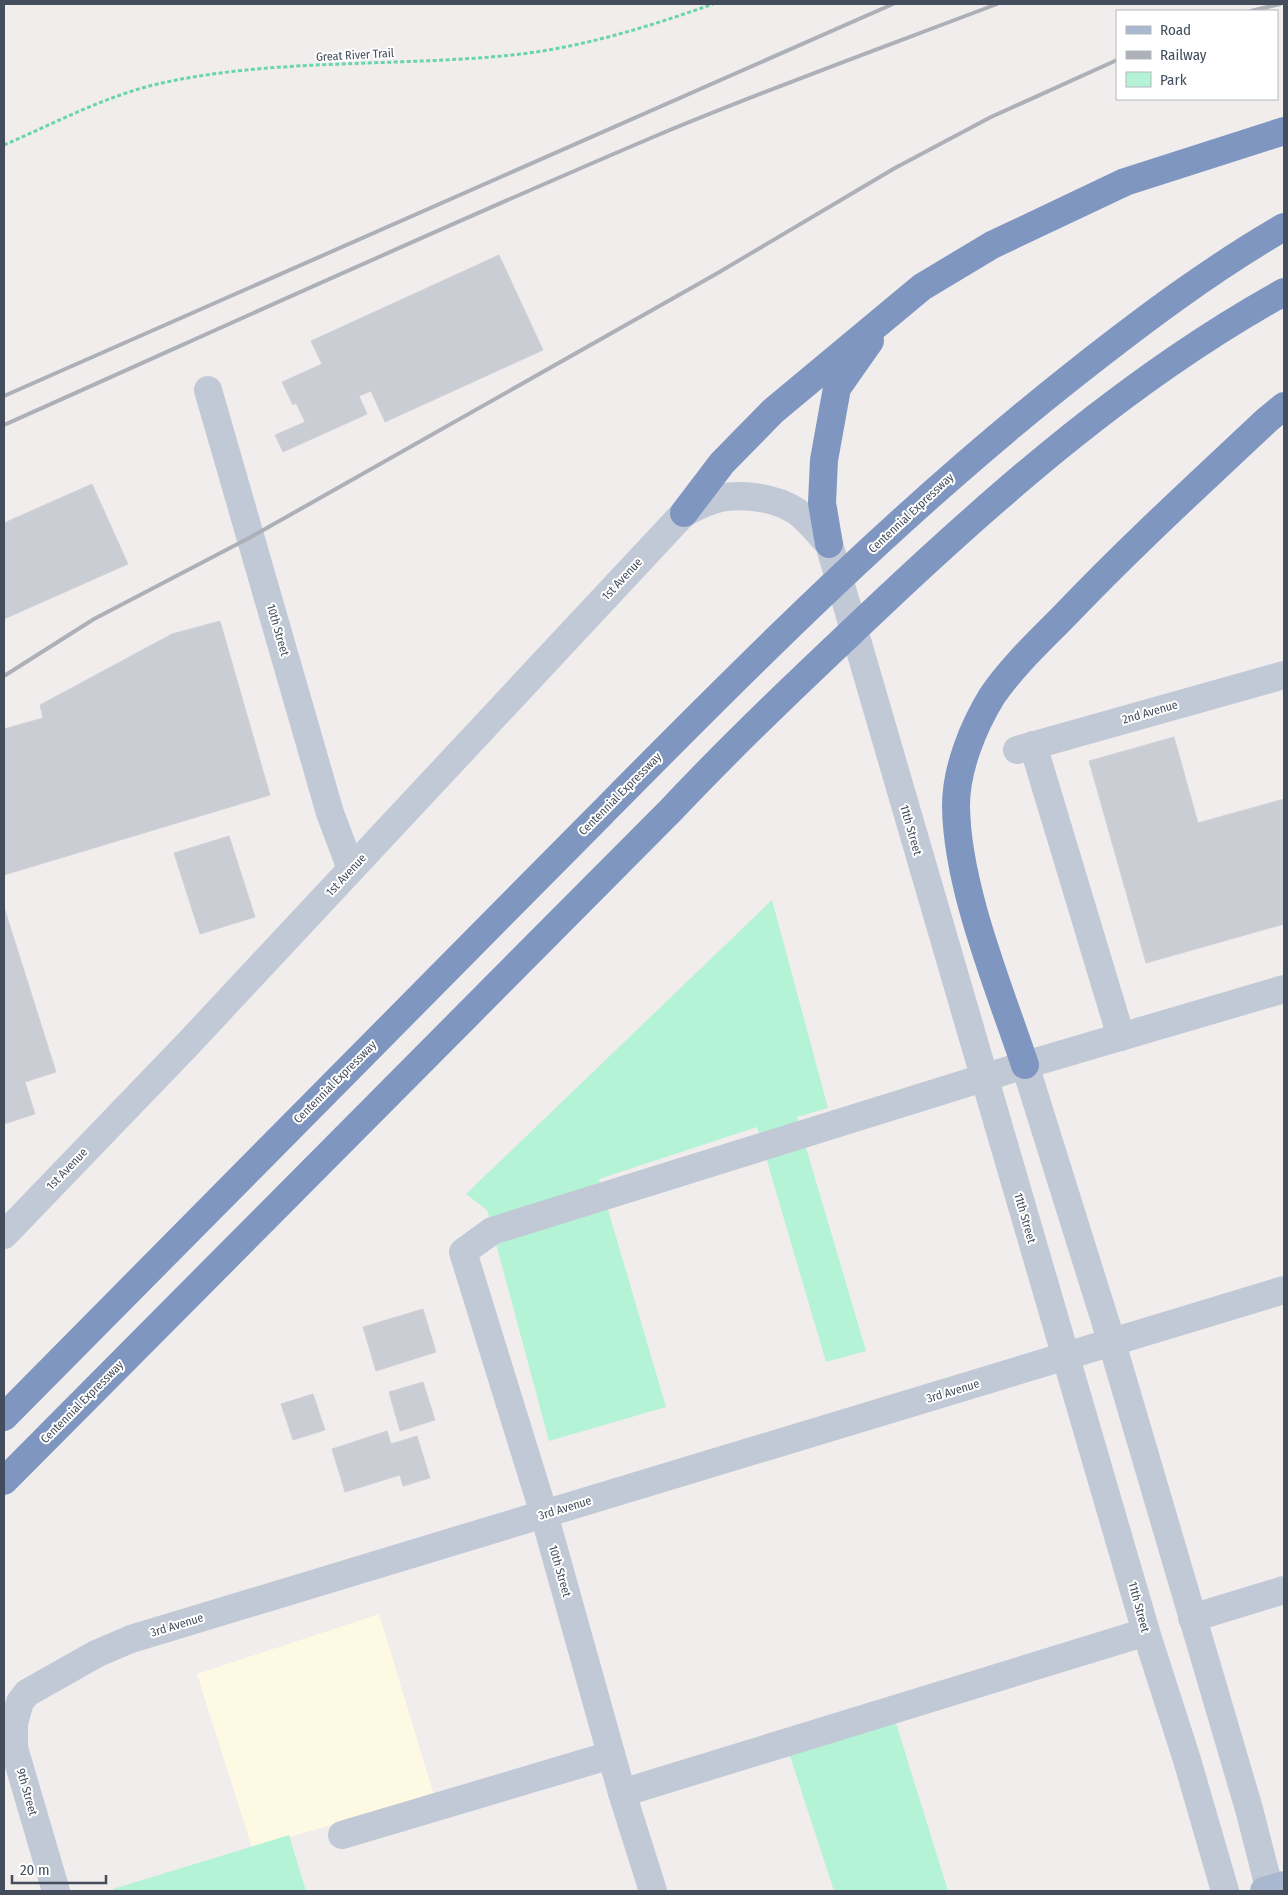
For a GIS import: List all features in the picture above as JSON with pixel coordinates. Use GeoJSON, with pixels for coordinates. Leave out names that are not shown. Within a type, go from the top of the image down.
{"type":"FeatureCollection","features":[{"type":"Feature","properties":{"kind":"highway"},"geometry":{"type":"LineString","coordinates":[[684,513],[722,463],[773,411],[922,287],[992,245],[1041,220],[1125,182],[1284,130]]}},
{"type":"Feature","properties":{"kind":"highway","name":"Centennial Expressway"},"geometry":{"type":"LineString","coordinates":[[4,1417],[658,756],[774,642],[916,508],[1031,409],[1120,339],[1165,305],[1284,227]]}},
{"type":"Feature","properties":{"kind":"highway","name":"Centennial Expressway"},"geometry":{"type":"LineString","coordinates":[[4,1481],[670,811],[714,764],[935,554],[1005,490],[1093,420],[1185,353],[1284,292]]}},
{"type":"Feature","properties":{"kind":"highway"},"geometry":{"type":"LineString","coordinates":[[829,544],[822,503],[824,460],[837,388],[888,315]]}},
{"type":"Feature","properties":{"kind":"highway"},"geometry":{"type":"LineString","coordinates":[[1025,1065],[986,950],[964,872],[957,839],[956,804],[962,769],[973,733],[992,696],[1014,668],[1113,564],[1284,406]]}},
{"type":"Feature","properties":{"kind":"street","name":"10th Street"},"geometry":{"type":"LineString","coordinates":[[208,390],[330,813],[351,869]]}},
{"type":"Feature","properties":{"kind":"street"},"geometry":{"type":"LineString","coordinates":[[684,513],[714,500],[732,496],[756,498],[777,503],[797,512],[829,544]]}},
{"type":"Feature","properties":{"kind":"street","name":"1st Avenue"},"geometry":{"type":"LineString","coordinates":[[4,1235],[186,1046],[684,513]]}},
{"type":"Feature","properties":{"kind":"street","name":"11th Street"},"geometry":{"type":"LineString","coordinates":[[829,544],[984,1079],[1123,1547],[1146,1632],[1187,1760],[1225,1891]]}},
{"type":"Feature","properties":{"kind":"street","name":"2nd Avenue"},"geometry":{"type":"LineString","coordinates":[[1120,1037],[1025,748],[1284,675]]}},
{"type":"Feature","properties":{"kind":"street"},"geometry":{"type":"LineString","coordinates":[[984,1079],[1284,988]]}},
{"type":"Feature","properties":{"kind":"street"},"geometry":{"type":"LineString","coordinates":[[1025,1065],[1112,1342],[1272,1889]]}},
{"type":"Feature","properties":{"kind":"street","name":"10th Street"},"geometry":{"type":"LineString","coordinates":[[653,1891],[611,1755],[544,1514],[463,1252],[492,1231],[984,1079]]}},
{"type":"Feature","properties":{"kind":"street","name":"3rd Avenue"},"geometry":{"type":"LineString","coordinates":[[27,1693],[96,1654],[130,1639],[1284,1290]]}},
{"type":"Feature","properties":{"kind":"street"},"geometry":{"type":"LineString","coordinates":[[1192,1618],[1284,1590]]}},
{"type":"Feature","properties":{"kind":"street"},"geometry":{"type":"LineString","coordinates":[[622,1793],[1146,1632]]}},
{"type":"Feature","properties":{"kind":"street","name":"9th Street"},"geometry":{"type":"LineString","coordinates":[[27,1693],[20,1702],[14,1723],[14,1748],[56,1891]]}},
{"type":"Feature","properties":{"kind":"street"},"geometry":{"type":"LineString","coordinates":[[342,1835],[611,1755]]}},
{"type":"Feature","properties":{"kind":"path","name":"Great River Trail"},"geometry":{"type":"LineString","coordinates":[[4,145],[106,102],[161,83],[236,71],[513,55],[585,43],[713,4]]}},
{"type":"Feature","properties":{"kind":"shaded area"},"geometry":{"type":"Polygon","coordinates":[[[379,1614],[434,1795],[252,1848],[197,1674],[379,1614]]]}},
{"type":"Feature","properties":{"kind":"green space"},"geometry":{"type":"Polygon","coordinates":[[[772,900],[828,1108],[797,1117],[866,1351],[826,1362],[757,1127],[599,1179],[666,1407],[549,1441],[487,1210],[466,1194],[772,900]]]}},
{"type":"Feature","properties":{"kind":"green space"},"geometry":{"type":"Polygon","coordinates":[[[895,1720],[948,1891],[834,1891],[788,1750],[895,1720]]]}},
{"type":"Feature","properties":{"kind":"green space"},"geometry":{"type":"Polygon","coordinates":[[[289,1835],[306,1891],[114,1891],[113,1889],[289,1835]]]}},
{"type":"Feature","properties":{"kind":"building"},"geometry":{"type":"Polygon","coordinates":[[[499,255],[543,350],[385,422],[371,391],[359,396],[367,414],[283,452],[275,435],[305,422],[296,403],[293,405],[282,382],[322,364],[311,341],[499,255]]]}},
{"type":"Feature","properties":{"kind":"building"},"geometry":{"type":"Polygon","coordinates":[[[92,484],[128,564],[4,619],[4,523],[92,484]]]}},
{"type":"Feature","properties":{"kind":"building"},"geometry":{"type":"Polygon","coordinates":[[[220,621],[270,795],[4,875],[4,729],[43,718],[40,705],[172,634],[220,621]]]}},
{"type":"Feature","properties":{"kind":"building"},"geometry":{"type":"Polygon","coordinates":[[[1174,737],[1198,823],[1284,799],[1284,924],[1146,963],[1089,761],[1174,737]]]}},
{"type":"Feature","properties":{"kind":"building"},"geometry":{"type":"Polygon","coordinates":[[[229,836],[255,917],[200,934],[174,853],[229,836]]]}},
{"type":"Feature","properties":{"kind":"building"},"geometry":{"type":"Polygon","coordinates":[[[4,907],[56,1072],[25,1082],[35,1114],[4,1124],[4,907]]]}},
{"type":"Feature","properties":{"kind":"building"},"geometry":{"type":"Polygon","coordinates":[[[423,1309],[436,1352],[376,1371],[363,1327],[423,1309]]]}},
{"type":"Feature","properties":{"kind":"building"},"geometry":{"type":"Polygon","coordinates":[[[423,1382],[435,1420],[400,1431],[389,1392],[423,1382]]]}},
{"type":"Feature","properties":{"kind":"building"},"geometry":{"type":"Polygon","coordinates":[[[313,1394],[325,1430],[293,1440],[281,1404],[313,1394]]]}},
{"type":"Feature","properties":{"kind":"building"},"geometry":{"type":"Polygon","coordinates":[[[387,1431],[391,1444],[417,1436],[430,1478],[403,1486],[400,1475],[345,1492],[332,1449],[387,1431]]]}},
{"type":"Feature","properties":{"kind":"railway"},"geometry":{"type":"LineString","coordinates":[[4,396],[893,4]]}},
{"type":"Feature","properties":{"kind":"railway"},"geometry":{"type":"LineString","coordinates":[[4,425],[412,242],[658,135],[785,84],[997,4]]}},
{"type":"Feature","properties":{"kind":"railway"},"geometry":{"type":"LineString","coordinates":[[1255,10],[1280,4]]}},
{"type":"Feature","properties":{"kind":"railway"},"geometry":{"type":"LineString","coordinates":[[4,676],[94,619],[251,537],[716,274],[895,168],[991,117],[1116,60]]}}]}
